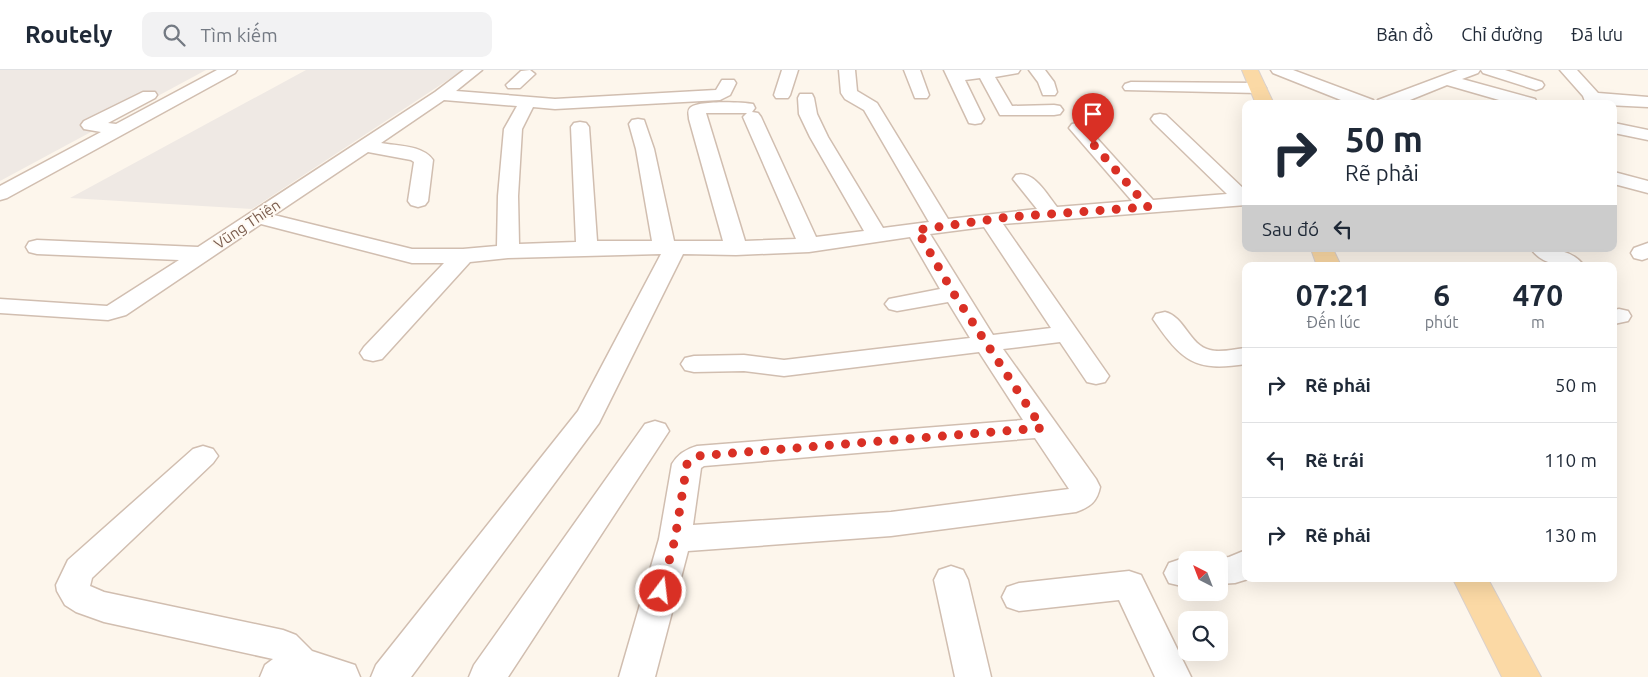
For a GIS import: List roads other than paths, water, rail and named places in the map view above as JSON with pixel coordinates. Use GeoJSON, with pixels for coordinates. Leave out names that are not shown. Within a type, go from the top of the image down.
{"type":"FeatureCollection","features":[{"type":"Feature","properties":{"kind":"main road"},"geometry":{"type":"LineString","coordinates":[[1250,70],[1263,100]]}},
{"type":"Feature","properties":{"kind":"main road"},"geometry":{"type":"LineString","coordinates":[[1471,582],[1513,676]]}},
{"type":"Feature","properties":{"kind":"street"},"geometry":{"type":"LineString","coordinates":[[0,194],[228,70]]}},
{"type":"Feature","properties":{"kind":"street","name":"Vũng Thiện"},"geometry":{"type":"LineString","coordinates":[[0,306],[113,312],[126,306],[441,95],[474,70]]}},
{"type":"Feature","properties":{"kind":"street"},"geometry":{"type":"LineString","coordinates":[[782,95],[790,70]]}},
{"type":"Feature","properties":{"kind":"street"},"geometry":{"type":"LineString","coordinates":[[847,70],[846,90],[849,94],[866,102],[870,107],[942,226]]}},
{"type":"Feature","properties":{"kind":"street"},"geometry":{"type":"LineString","coordinates":[[912,70],[921,95]]}},
{"type":"Feature","properties":{"kind":"street"},"geometry":{"type":"LineString","coordinates":[[975,119],[954,73],[985,73],[1012,70]]}},
{"type":"Feature","properties":{"kind":"street"},"geometry":{"type":"LineString","coordinates":[[1037,70],[1042,75],[1049,92]]}},
{"type":"Feature","properties":{"kind":"street"},"geometry":{"type":"LineString","coordinates":[[1279,70],[1357,100]]}},
{"type":"Feature","properties":{"kind":"street"},"geometry":{"type":"LineString","coordinates":[[1394,100],[1472,70]]}},
{"type":"Feature","properties":{"kind":"street"},"geometry":{"type":"LineString","coordinates":[[1490,70],[1536,85]]}},
{"type":"Feature","properties":{"kind":"street"},"geometry":{"type":"LineString","coordinates":[[1568,70],[1592,100]]}},
{"type":"Feature","properties":{"kind":"street"},"geometry":{"type":"LineString","coordinates":[[985,73],[1006,111],[1054,110]]}},
{"type":"Feature","properties":{"kind":"street"},"geometry":{"type":"LineString","coordinates":[[1421,73],[1444,81],[1518,100]]}},
{"type":"Feature","properties":{"kind":"street"},"geometry":{"type":"LineString","coordinates":[[514,85],[527,74]]}},
{"type":"Feature","properties":{"kind":"street"},"geometry":{"type":"LineString","coordinates":[[458,82],[552,88]]}},
{"type":"Feature","properties":{"kind":"street"},"geometry":{"type":"LineString","coordinates":[[441,95],[528,103],[580,103],[720,95],[724,92],[728,83]]}},
{"type":"Feature","properties":{"kind":"street"},"geometry":{"type":"LineString","coordinates":[[1131,87],[1258,88]]}},
{"type":"Feature","properties":{"kind":"street"},"geometry":{"type":"LineString","coordinates":[[120,130],[90,125],[155,92]]}},
{"type":"Feature","properties":{"kind":"street"},"geometry":{"type":"LineString","coordinates":[[1407,95],[1424,100]]}},
{"type":"Feature","properties":{"kind":"street"},"geometry":{"type":"LineString","coordinates":[[806,98],[808,114],[819,137],[876,235]]}},
{"type":"Feature","properties":{"kind":"street"},"geometry":{"type":"LineString","coordinates":[[1617,101],[1648,102]]}},
{"type":"Feature","properties":{"kind":"street"},"geometry":{"type":"LineString","coordinates":[[508,251],[508,196],[514,129],[516,119],[528,103]]}},
{"type":"Feature","properties":{"kind":"street"},"geometry":{"type":"LineString","coordinates":[[736,248],[698,119],[698,110],[703,108],[750,112],[809,245]]}},
{"type":"Feature","properties":{"kind":"street"},"geometry":{"type":"LineString","coordinates":[[1160,119],[1242,196]]}},
{"type":"Feature","properties":{"kind":"street"},"geometry":{"type":"LineString","coordinates":[[389,677],[589,416],[670,247],[638,124]]}},
{"type":"Feature","properties":{"kind":"street"},"geometry":{"type":"LineString","coordinates":[[580,127],[587,248]]}},
{"type":"Feature","properties":{"kind":"street"},"geometry":{"type":"LineString","coordinates":[[1078,128],[1148,207]]}},
{"type":"Feature","properties":{"kind":"street"},"geometry":{"type":"LineString","coordinates":[[1617,129],[1648,135]]}},
{"type":"Feature","properties":{"kind":"street"},"geometry":{"type":"LineString","coordinates":[[364,146],[417,155],[424,160],[418,201]]}},
{"type":"Feature","properties":{"kind":"street"},"geometry":{"type":"LineString","coordinates":[[1023,179],[1052,214]]}},
{"type":"Feature","properties":{"kind":"street"},"geometry":{"type":"LineString","coordinates":[[1617,179],[1648,187]]}},
{"type":"Feature","properties":{"kind":"street"},"geometry":{"type":"LineString","coordinates":[[258,217],[412,256],[463,256],[508,251],[587,248],[736,248],[809,245],[990,220],[1242,199]]}},
{"type":"Feature","properties":{"kind":"street"},"geometry":{"type":"LineString","coordinates":[[990,220],[1096,376]]}},
{"type":"Feature","properties":{"kind":"street"},"geometry":{"type":"LineString","coordinates":[[675,539],[890,524],[1076,500],[1083,495],[1085,487],[1042,428],[985,342],[954,294],[917,230]]}},
{"type":"Feature","properties":{"kind":"street"},"geometry":{"type":"LineString","coordinates":[[37,247],[202,254]]}},
{"type":"Feature","properties":{"kind":"street"},"geometry":{"type":"LineString","coordinates":[[1547,252],[1566,262]]}},
{"type":"Feature","properties":{"kind":"street"},"geometry":{"type":"LineString","coordinates":[[373,353],[463,256]]}},
{"type":"Feature","properties":{"kind":"street"},"geometry":{"type":"LineString","coordinates":[[896,304],[954,294]]}},
{"type":"Feature","properties":{"kind":"street"},"geometry":{"type":"LineString","coordinates":[[1165,319],[1184,345],[1193,352],[1220,361],[1242,357]]}},
{"type":"Feature","properties":{"kind":"street"},"geometry":{"type":"LineString","coordinates":[[694,364],[744,364],[784,368],[985,342],[1067,334]]}},
{"type":"Feature","properties":{"kind":"street"},"geometry":{"type":"LineString","coordinates":[[637,677],[675,539],[687,464],[697,456],[1042,428]]}},
{"type":"Feature","properties":{"kind":"street"},"geometry":{"type":"LineString","coordinates":[[487,677],[655,431]]}},
{"type":"Feature","properties":{"kind":"street"},"geometry":{"type":"LineString","coordinates":[[203,456],[80,569],[72,586],[74,592],[79,598],[104,607],[283,646],[289,670],[342,677]]}},
{"type":"Feature","properties":{"kind":"street"},"geometry":{"type":"LineString","coordinates":[[1228,570],[1236,570],[1242,566]]}},
{"type":"Feature","properties":{"kind":"street"},"geometry":{"type":"LineString","coordinates":[[951,580],[973,677]]}},
{"type":"Feature","properties":{"kind":"street"},"geometry":{"type":"LineString","coordinates":[[1019,597],[1129,584],[1173,677]]}}]}
